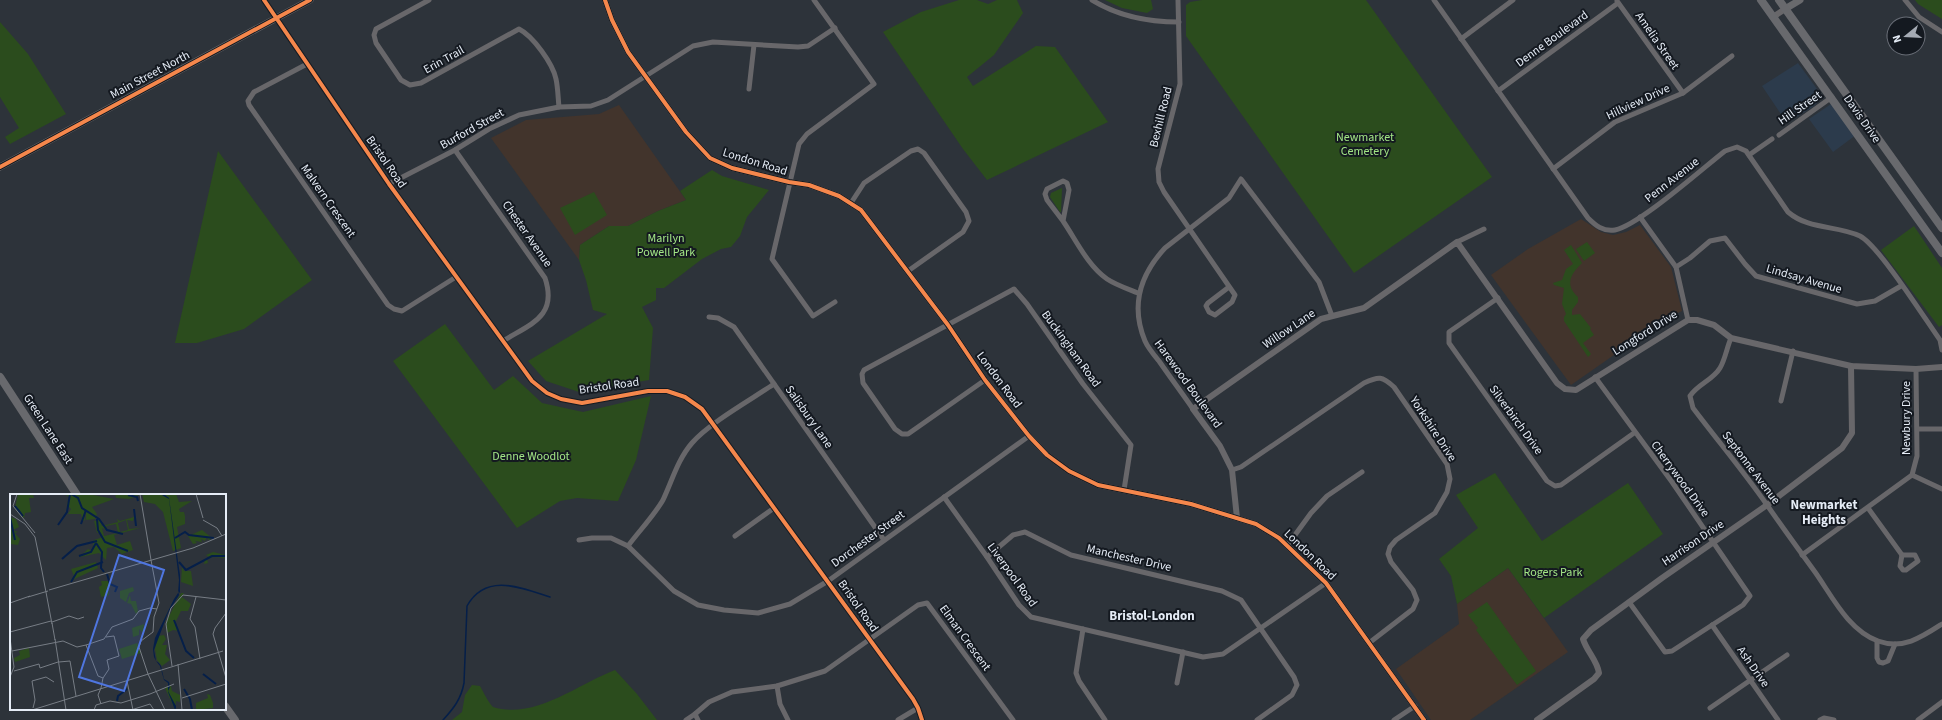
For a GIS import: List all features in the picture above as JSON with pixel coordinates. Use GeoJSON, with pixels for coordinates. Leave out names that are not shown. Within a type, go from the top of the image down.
{"type":"FeatureCollection","features":[{"type":"Feature","properties":{"kind":"main road","name":"Main Street North"},"geometry":{"type":"LineString","coordinates":[[0,167],[310,0]]}},
{"type":"Feature","properties":{"kind":"main road","name":"Davis Drive"},"geometry":{"type":"LineString","coordinates":[[1761,0],[1832,97],[1942,253]]}},
{"type":"Feature","properties":{"kind":"main road","name":"Davis Drive"},"geometry":{"type":"LineString","coordinates":[[1780,0],[1942,228]]}},
{"type":"Feature","properties":{"kind":"main road"},"geometry":{"type":"LineString","coordinates":[[1785,8],[1800,0]]}},
{"type":"Feature","properties":{"kind":"main road","name":"Green Lane East"},"geometry":{"type":"LineString","coordinates":[[0,377],[75,494]]}},
{"type":"Feature","properties":{"kind":"main road"},"geometry":{"type":"LineString","coordinates":[[226,707],[235,720]]}},
{"type":"Feature","properties":{"kind":"street","name":"Bristol Road"},"geometry":{"type":"LineString","coordinates":[[264,0],[389,184],[532,382],[547,393],[561,400],[582,403],[648,391],[667,391],[685,397],[702,409],[870,640],[918,708],[922,720]]}},
{"type":"Feature","properties":{"kind":"street","name":"Erin Trail"},"geometry":{"type":"LineString","coordinates":[[428,0],[376,29],[374,35],[376,43],[402,80],[410,85],[422,83],[519,29],[526,33],[548,61],[556,78],[559,108]]}},
{"type":"Feature","properties":{"kind":"street","name":"London Road"},"geometry":{"type":"LineString","coordinates":[[605,0],[612,20],[628,52],[686,132],[710,158],[732,168],[789,182],[809,185],[839,196],[862,210],[948,325],[985,380],[1029,436],[1047,455],[1069,471],[1098,485],[1191,504],[1256,524],[1287,546],[1326,583],[1368,643],[1392,672],[1424,720]]}},
{"type":"Feature","properties":{"kind":"street"},"geometry":{"type":"LineString","coordinates":[[814,0],[874,84],[802,139],[797,151],[789,182],[772,259],[813,316],[835,302]]}},
{"type":"Feature","properties":{"kind":"street"},"geometry":{"type":"LineString","coordinates":[[1092,0],[1100,6],[1132,18],[1179,22]]}},
{"type":"Feature","properties":{"kind":"street","name":"Bexhill Road"},"geometry":{"type":"LineString","coordinates":[[1178,0],[1180,84],[1158,169],[1158,176],[1164,192],[1229,287]]}},
{"type":"Feature","properties":{"kind":"street","name":"Penn Avenue"},"geometry":{"type":"LineString","coordinates":[[1434,0],[1588,218],[1597,227],[1616,230],[1640,217],[1725,151],[1736,147],[1746,151],[1749,155]]}},
{"type":"Feature","properties":{"kind":"street"},"geometry":{"type":"LineString","coordinates":[[1461,39],[1513,0]]}},
{"type":"Feature","properties":{"kind":"street"},"geometry":{"type":"LineString","coordinates":[[1905,0],[1919,17],[1942,32]]}},
{"type":"Feature","properties":{"kind":"street","name":"Denne Boulevard"},"geometry":{"type":"LineString","coordinates":[[1498,91],[1617,1]]}},
{"type":"Feature","properties":{"kind":"street","name":"Amelia Street"},"geometry":{"type":"LineString","coordinates":[[1617,1],[1683,93]]}},
{"type":"Feature","properties":{"kind":"street"},"geometry":{"type":"LineString","coordinates":[[1773,17],[1785,8]]}},
{"type":"Feature","properties":{"kind":"street","name":"Burford Street"},"geometry":{"type":"LineString","coordinates":[[389,184],[455,150],[489,129],[519,115],[559,108],[591,106],[608,100],[647,77],[692,46],[713,42],[798,48],[808,46],[835,28]]}},
{"type":"Feature","properties":{"kind":"street"},"geometry":{"type":"LineString","coordinates":[[749,89],[754,45]]}},
{"type":"Feature","properties":{"kind":"street","name":"Hillview Drive"},"geometry":{"type":"LineString","coordinates":[[1553,168],[1615,122],[1683,93],[1732,56]]}},
{"type":"Feature","properties":{"kind":"street","name":"Malvern Crescent"},"geometry":{"type":"LineString","coordinates":[[307,64],[254,92],[248,101],[249,105],[384,298],[394,309],[402,311],[456,277]]}},
{"type":"Feature","properties":{"kind":"street","name":"Hill Street"},"geometry":{"type":"LineString","coordinates":[[1779,135],[1832,97]]}},
{"type":"Feature","properties":{"kind":"street","name":"Hill Street"},"geometry":{"type":"LineString","coordinates":[[1749,155],[1772,139]]}},
{"type":"Feature","properties":{"kind":"street"},"geometry":{"type":"LineString","coordinates":[[851,203],[864,183],[911,151],[918,149],[924,153],[966,212],[969,220],[963,232],[908,271]]}},
{"type":"Feature","properties":{"kind":"street","name":"Chester Avenue"},"geometry":{"type":"LineString","coordinates":[[455,150],[545,278],[548,286],[549,298],[546,310],[538,320],[503,341]]}},
{"type":"Feature","properties":{"kind":"street"},"geometry":{"type":"LineString","coordinates":[[1749,155],[1793,216],[1809,224],[1860,236],[1875,248],[1940,340],[1942,350]]}},
{"type":"Feature","properties":{"kind":"street","name":"Harewood Boulevard"},"geometry":{"type":"LineString","coordinates":[[1237,518],[1232,470],[1220,446],[1145,342],[1138,313],[1138,293],[1148,268],[1165,248],[1229,198],[1242,179],[1319,282],[1332,316]]}},
{"type":"Feature","properties":{"kind":"street"},"geometry":{"type":"LineString","coordinates":[[1063,221],[1069,190],[1067,183],[1063,181],[1047,189],[1045,194],[1047,200],[1102,275],[1113,283],[1138,293]]}},
{"type":"Feature","properties":{"kind":"street"},"geometry":{"type":"LineString","coordinates":[[1640,217],[1676,267],[1688,320]]}},
{"type":"Feature","properties":{"kind":"street","name":"Willow Lane"},"geometry":{"type":"LineString","coordinates":[[1193,409],[1321,319],[1364,308],[1457,242],[1484,229]]}},
{"type":"Feature","properties":{"kind":"street","name":"Lindsay Avenue"},"geometry":{"type":"LineString","coordinates":[[1676,267],[1690,258],[1710,241],[1725,238],[1756,276],[1857,304],[1875,301],[1901,286]]}},
{"type":"Feature","properties":{"kind":"street","name":"Longford Drive"},"geometry":{"type":"LineString","coordinates":[[1457,242],[1557,383],[1565,390],[1576,390],[1688,320],[1697,320],[1714,325],[1731,338],[1793,351],[1818,360],[1851,366],[1916,369],[1942,367]]}},
{"type":"Feature","properties":{"kind":"street"},"geometry":{"type":"LineString","coordinates":[[1229,287],[1235,295],[1232,302],[1215,315],[1209,312],[1206,306],[1208,303],[1229,287]]}},
{"type":"Feature","properties":{"kind":"street","name":"Buckingham Road"},"geometry":{"type":"LineString","coordinates":[[948,325],[1014,289],[1027,304],[1083,384],[1131,446],[1124,490]]}},
{"type":"Feature","properties":{"kind":"street","name":"Silverbirch Drive"},"geometry":{"type":"LineString","coordinates":[[1498,298],[1449,332],[1449,343],[1547,481],[1554,486],[1561,484],[1634,434]]}},
{"type":"Feature","properties":{"kind":"street","name":"Salisbury Lane"},"geometry":{"type":"LineString","coordinates":[[709,317],[718,318],[734,327],[884,540]]}},
{"type":"Feature","properties":{"kind":"street"},"geometry":{"type":"LineString","coordinates":[[948,325],[864,370],[862,374],[863,384],[895,429],[902,434],[908,434],[985,380]]}},
{"type":"Feature","properties":{"kind":"street","name":"Septonne Avenue"},"geometry":{"type":"LineString","coordinates":[[1731,338],[1720,368],[1710,378],[1695,388],[1690,396],[1694,408],[1767,505],[1802,555],[1853,624],[1866,635],[1877,641],[1895,644],[1910,642],[1921,638],[1942,624]]}},
{"type":"Feature","properties":{"kind":"street"},"geometry":{"type":"LineString","coordinates":[[1782,401],[1793,351]]}},
{"type":"Feature","properties":{"kind":"street","name":"Harrison Drive"},"geometry":{"type":"LineString","coordinates":[[1537,720],[1594,679],[1599,673],[1598,665],[1586,649],[1584,639],[1591,630],[1767,505],[1842,448],[1852,433],[1851,366]]}},
{"type":"Feature","properties":{"kind":"street","name":"Newbury Drive"},"geometry":{"type":"LineString","coordinates":[[1912,475],[1917,456],[1918,429],[1916,369]]}},
{"type":"Feature","properties":{"kind":"street","name":"Yorkshire Drive"},"geometry":{"type":"LineString","coordinates":[[1232,470],[1241,468],[1364,383],[1377,377],[1385,379],[1394,387],[1447,464],[1450,479],[1447,492],[1435,513],[1396,540],[1390,547],[1388,554],[1391,562],[1414,590],[1417,600],[1413,610],[1368,643]]}},
{"type":"Feature","properties":{"kind":"street","name":"Cherrywood Drive"},"geometry":{"type":"LineString","coordinates":[[1595,377],[1634,434],[1672,482],[1750,596],[1743,604],[1712,625],[1672,651],[1665,652],[1629,602]]}},
{"type":"Feature","properties":{"kind":"street"},"geometry":{"type":"LineString","coordinates":[[579,540],[611,538],[628,546],[643,529],[662,501],[682,457],[692,442],[774,384]]}},
{"type":"Feature","properties":{"kind":"street"},"geometry":{"type":"LineString","coordinates":[[1918,429],[1942,429]]}},
{"type":"Feature","properties":{"kind":"street","name":"Dorchester Street"},"geometry":{"type":"LineString","coordinates":[[628,546],[674,591],[698,605],[724,610],[758,613],[790,604],[828,581],[1029,436]]}},
{"type":"Feature","properties":{"kind":"street"},"geometry":{"type":"LineString","coordinates":[[1287,546],[1311,513],[1327,496],[1362,472]]}},
{"type":"Feature","properties":{"kind":"street"},"geometry":{"type":"LineString","coordinates":[[1802,555],[1912,475],[1942,488]]}},
{"type":"Feature","properties":{"kind":"street","name":"Liverpool Road"},"geometry":{"type":"LineString","coordinates":[[944,497],[987,557],[1019,606],[1031,617],[1203,657],[1223,654],[1326,583]]}},
{"type":"Feature","properties":{"kind":"street"},"geometry":{"type":"LineString","coordinates":[[735,536],[774,508]]}},
{"type":"Feature","properties":{"kind":"street"},"geometry":{"type":"LineString","coordinates":[[1868,508],[1902,555],[1898,570],[1906,570],[1919,559],[1914,555],[1902,555]]}},
{"type":"Feature","properties":{"kind":"street","name":"Manchester Drive"},"geometry":{"type":"LineString","coordinates":[[987,557],[1014,535],[1025,532],[1071,555],[1222,591],[1241,600],[1294,677],[1297,685],[1292,695],[1257,720]]}},
{"type":"Feature","properties":{"kind":"street","name":"Elman Crescent"},"geometry":{"type":"LineString","coordinates":[[870,640],[918,605],[927,603],[1013,720]]}},
{"type":"Feature","properties":{"kind":"street","name":"Ash Drive"},"geometry":{"type":"LineString","coordinates":[[1712,625],[1778,720]]}},
{"type":"Feature","properties":{"kind":"street"},"geometry":{"type":"LineString","coordinates":[[1083,629],[1076,673],[1079,681],[1105,720]]}},
{"type":"Feature","properties":{"kind":"street"},"geometry":{"type":"LineString","coordinates":[[686,720],[709,702],[732,692],[777,686],[825,671],[870,640]]}},
{"type":"Feature","properties":{"kind":"street"},"geometry":{"type":"LineString","coordinates":[[1877,641],[1877,658],[1879,662],[1883,663],[1888,660],[1895,644]]}},
{"type":"Feature","properties":{"kind":"street"},"geometry":{"type":"LineString","coordinates":[[1177,683],[1183,652]]}},
{"type":"Feature","properties":{"kind":"street"},"geometry":{"type":"LineString","coordinates":[[1710,708],[1787,655]]}},
{"type":"Feature","properties":{"kind":"street"},"geometry":{"type":"LineString","coordinates":[[777,686],[780,704],[788,720]]}},
{"type":"Feature","properties":{"kind":"street"},"geometry":{"type":"LineString","coordinates":[[1918,720],[1941,705]]}},
{"type":"Feature","properties":{"kind":"street"},"geometry":{"type":"LineString","coordinates":[[1394,720],[1415,706]]}},
{"type":"Feature","properties":{"kind":"street"},"geometry":{"type":"LineString","coordinates":[[898,720],[918,708]]}},
{"type":"Feature","properties":{"kind":"street"},"geometry":{"type":"LineString","coordinates":[[695,714],[698,720]]}},
{"type":"Feature","properties":{"kind":"street"},"geometry":{"type":"LineString","coordinates":[[1820,720],[1824,718],[1834,720]]}},
{"type":"Feature","properties":{"kind":"shaded area"},"geometry":{"type":"Polygon","coordinates":[[[1798,63],[1820,93],[1821,98],[1814,106],[1787,123],[1762,86],[1798,63]]]}},
{"type":"Feature","properties":{"kind":"shaded area"},"geometry":{"type":"Polygon","coordinates":[[[1831,104],[1856,135],[1833,152],[1809,119],[1831,104]]]}},
{"type":"Feature","properties":{"kind":"shaded area"},"geometry":{"type":"Polygon","coordinates":[[[619,105],[686,200],[658,211],[628,226],[609,226],[580,245],[579,260],[491,138],[526,120],[599,114],[619,105]]]}},
{"type":"Feature","properties":{"kind":"shaded area"},"geometry":{"type":"Polygon","coordinates":[[[1581,219],[1601,232],[1613,235],[1626,232],[1640,225],[1671,267],[1682,311],[1667,318],[1571,385],[1491,275],[1528,249],[1581,219]]]}},
{"type":"Feature","properties":{"kind":"shaded area"},"geometry":{"type":"Polygon","coordinates":[[[1508,568],[1568,652],[1470,720],[1431,720],[1396,669],[1459,624],[1457,604],[1508,568]]]}},
{"type":"Feature","properties":{"kind":"green space"},"geometry":{"type":"Polygon","coordinates":[[[959,0],[977,0],[988,4],[997,0],[1017,0],[1023,13],[994,55],[967,77],[973,86],[1036,46],[1055,47],[1108,122],[987,180],[963,149],[883,32],[921,12],[959,0]]]}},
{"type":"Feature","properties":{"kind":"green space"},"geometry":{"type":"Polygon","coordinates":[[[1105,0],[1151,0],[1153,9],[1147,13],[1122,8],[1105,0]]]}},
{"type":"Feature","properties":{"kind":"green space","name":"Newmarket Cemetery"},"geometry":{"type":"Polygon","coordinates":[[[1202,0],[1366,0],[1492,177],[1354,273],[1186,36],[1186,5],[1190,2],[1202,0]]]}},
{"type":"Feature","properties":{"kind":"green space"},"geometry":{"type":"Polygon","coordinates":[[[1915,0],[1942,0],[1942,19],[1918,4],[1915,0]]]}},
{"type":"Feature","properties":{"kind":"green space"},"geometry":{"type":"Polygon","coordinates":[[[0,22],[28,54],[66,114],[10,144],[5,137],[19,128],[0,97],[0,22]]]}},
{"type":"Feature","properties":{"kind":"green space"},"geometry":{"type":"Polygon","coordinates":[[[218,151],[312,280],[244,329],[197,343],[175,343],[218,151]]]}},
{"type":"Feature","properties":{"kind":"green space","name":"Marilyn Powell Park"},"geometry":{"type":"Polygon","coordinates":[[[712,170],[722,176],[769,190],[747,217],[740,236],[731,247],[721,249],[702,259],[664,288],[656,288],[656,300],[642,307],[653,328],[649,380],[579,392],[546,381],[528,361],[607,314],[593,310],[586,280],[579,260],[580,245],[609,226],[628,226],[658,211],[686,200],[680,191],[712,170]]]}},
{"type":"Feature","properties":{"kind":"green space"},"geometry":{"type":"Polygon","coordinates":[[[1062,188],[1060,212],[1050,197],[1051,193],[1062,188]]]}},
{"type":"Feature","properties":{"kind":"green space"},"geometry":{"type":"Polygon","coordinates":[[[594,192],[607,215],[575,235],[560,208],[594,192]]]}},
{"type":"Feature","properties":{"kind":"green space"},"geometry":{"type":"Polygon","coordinates":[[[1914,226],[1942,268],[1942,325],[1939,327],[1881,250],[1914,226]]]}},
{"type":"Feature","properties":{"kind":"green space"},"geometry":{"type":"Polygon","coordinates":[[[1587,242],[1595,253],[1584,261],[1576,249],[1587,242]]]}},
{"type":"Feature","properties":{"kind":"green space"},"geometry":{"type":"Polygon","coordinates":[[[1571,245],[1582,263],[1572,275],[1570,283],[1571,288],[1578,297],[1578,302],[1572,310],[1572,315],[1580,314],[1591,328],[1590,329],[1594,335],[1583,343],[1591,354],[1588,357],[1564,321],[1566,314],[1562,304],[1564,288],[1554,285],[1553,283],[1562,280],[1566,269],[1573,264],[1564,250],[1571,245]]]}},
{"type":"Feature","properties":{"kind":"green space","name":"Denne Woodlot"},"geometry":{"type":"Polygon","coordinates":[[[445,324],[494,390],[513,376],[542,403],[583,412],[651,396],[636,460],[618,501],[577,498],[560,501],[517,528],[393,361],[445,324]]]}},
{"type":"Feature","properties":{"kind":"green space","name":"Rogers Park"},"geometry":{"type":"Polygon","coordinates":[[[1495,473],[1542,541],[1628,483],[1663,534],[1544,618],[1508,568],[1457,604],[1451,576],[1439,559],[1478,528],[1456,495],[1495,473]]]}},
{"type":"Feature","properties":{"kind":"green space"},"geometry":{"type":"Polygon","coordinates":[[[1487,602],[1536,671],[1517,685],[1476,630],[1478,628],[1468,615],[1487,602]]]}},
{"type":"Feature","properties":{"kind":"green space"},"geometry":{"type":"Polygon","coordinates":[[[615,670],[637,694],[657,720],[452,720],[462,712],[465,695],[472,685],[480,686],[493,707],[509,710],[525,709],[556,699],[615,670]]]}},
{"type":"Feature","properties":{"kind":"waterway"},"geometry":{"type":"LineString","coordinates":[[443,720],[456,703],[463,689],[467,606],[475,595],[484,589],[505,585],[550,597]]}},
{"type":"Feature","properties":{"kind":"cycle path"},"geometry":{"type":"LineString","coordinates":[[264,0],[389,184],[532,381],[547,393],[561,399],[582,403],[648,391],[667,391],[685,397],[702,409],[913,699],[922,720]]}},
{"type":"Feature","properties":{"kind":"cycle path"},"geometry":{"type":"LineString","coordinates":[[0,167],[310,0]]}},
{"type":"Feature","properties":{"kind":"cycle path"},"geometry":{"type":"LineString","coordinates":[[605,0],[612,20],[628,52],[686,132],[710,158],[732,168],[789,182],[809,185],[839,196],[861,210],[948,325],[985,380],[1029,436],[1047,455],[1069,471],[1098,485],[1191,504],[1256,524],[1279,538],[1326,583],[1424,720]]}},
{"type":"Feature","properties":{"kind":"district","name":"Newmarket Heights"},"geometry":{"type":"Point","coordinates":[1824,512]}},
{"type":"Feature","properties":{"kind":"district","name":"Bristol-London"},"geometry":{"type":"Point","coordinates":[1152,616]}}]}
